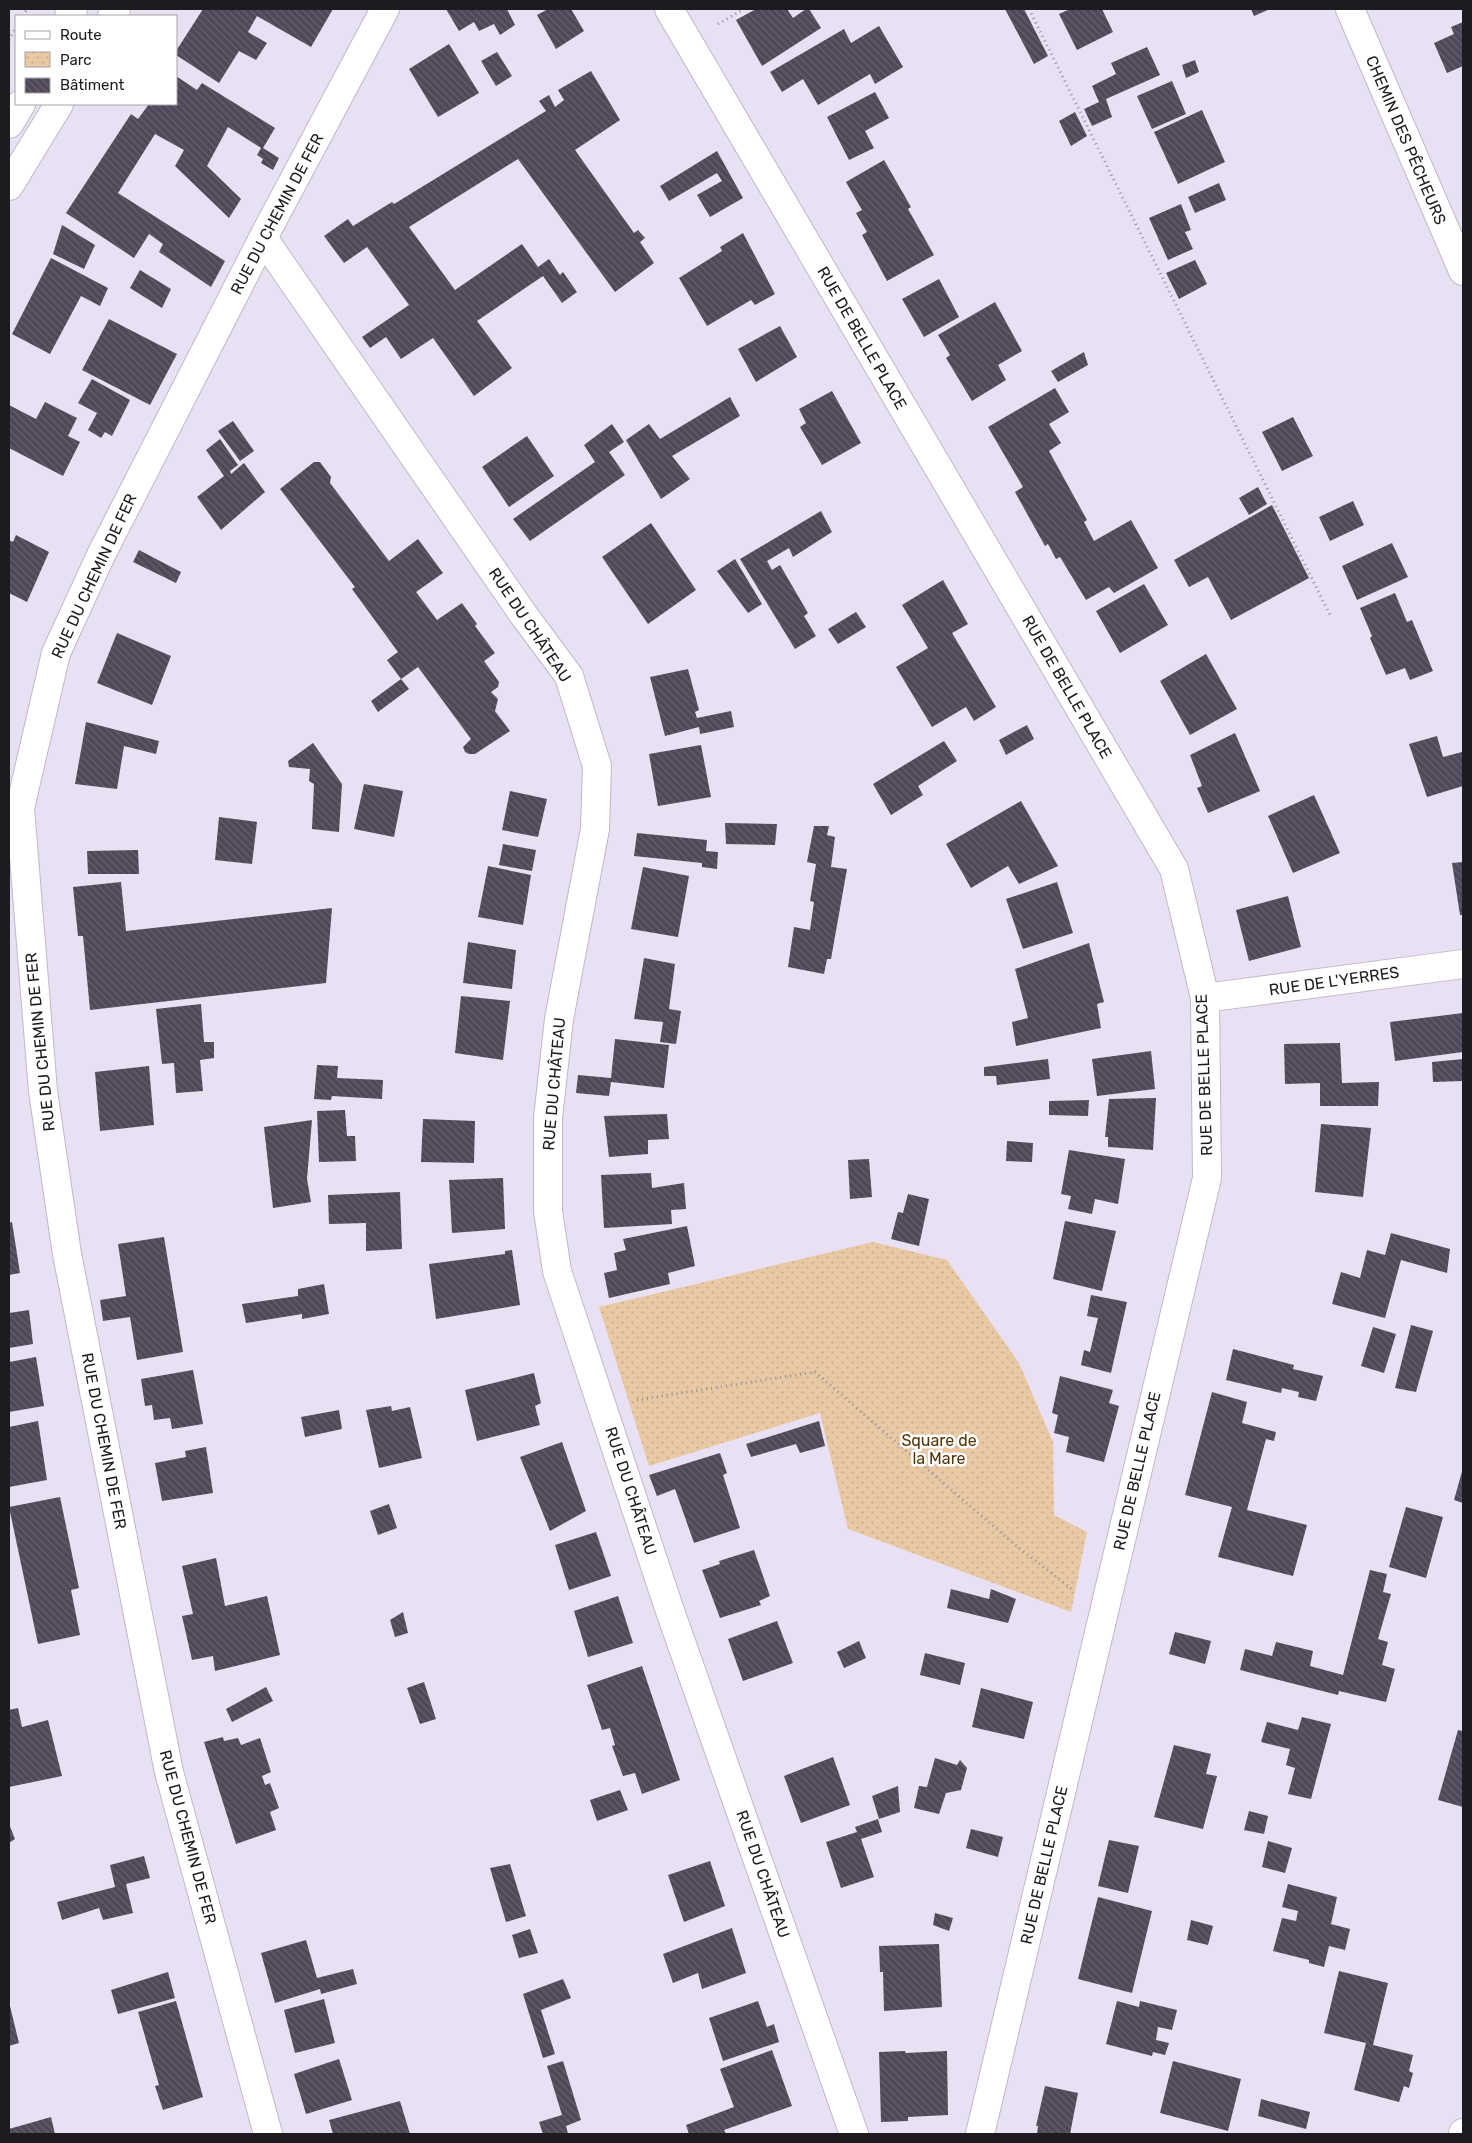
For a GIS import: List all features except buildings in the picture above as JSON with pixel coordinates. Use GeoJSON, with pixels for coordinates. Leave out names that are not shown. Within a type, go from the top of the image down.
{"type":"FeatureCollection","features":[{"type":"Feature","properties":{"kind":"main road","name":"RUE DU CHEMIN DE FER"},"geometry":{"type":"LineString","coordinates":[[268,2134],[169,1772],[67,1254],[43,1091],[20,808],[56,654],[101,555],[263,238],[386,9]]}},
{"type":"Feature","properties":{"kind":"main road","name":"RUE DE BELLE PLACE"},"geometry":{"type":"LineString","coordinates":[[669,9],[1174,869],[1205,998],[1207,1178],[980,2134]]}},
{"type":"Feature","properties":{"kind":"main road","name":"CHEMIN DES PÊCHEURS"},"geometry":{"type":"LineString","coordinates":[[1350,9],[1463,271]]}},
{"type":"Feature","properties":{"kind":"main road"},"geometry":{"type":"LineString","coordinates":[[9,124],[20,105]]}},
{"type":"Feature","properties":{"kind":"main road"},"geometry":{"type":"LineString","coordinates":[[9,186],[58,105]]}},
{"type":"Feature","properties":{"kind":"main road","name":"RUE DU CHÂTEAU"},"geometry":{"type":"LineString","coordinates":[[263,238],[523,614],[569,676],[597,766],[595,829],[559,1019],[548,1118],[548,1211],[557,1271],[670,1608],[854,2134]]}},
{"type":"Feature","properties":{"kind":"main road","name":"RUE DE L'YERRES"},"geometry":{"type":"LineString","coordinates":[[1205,998],[1463,964]]}},
{"type":"Feature","properties":{"kind":"path"},"geometry":{"type":"LineString","coordinates":[[719,23],[744,9]]}},
{"type":"Feature","properties":{"kind":"path"},"geometry":{"type":"LineString","coordinates":[[1029,9],[1331,617]]}},
{"type":"Feature","properties":{"kind":"path"},"geometry":{"type":"LineString","coordinates":[[602,1406],[815,1372],[1014,1544],[1104,1614]]}},
{"type":"Feature","properties":{"kind":"green space","name":"Square de la Mare"},"geometry":{"type":"Polygon","coordinates":[[[873,1242],[947,1260],[1019,1363],[1053,1442],[1054,1515],[1087,1532],[1071,1612],[848,1529],[820,1413],[649,1466],[599,1307],[873,1242]]]}}]}
